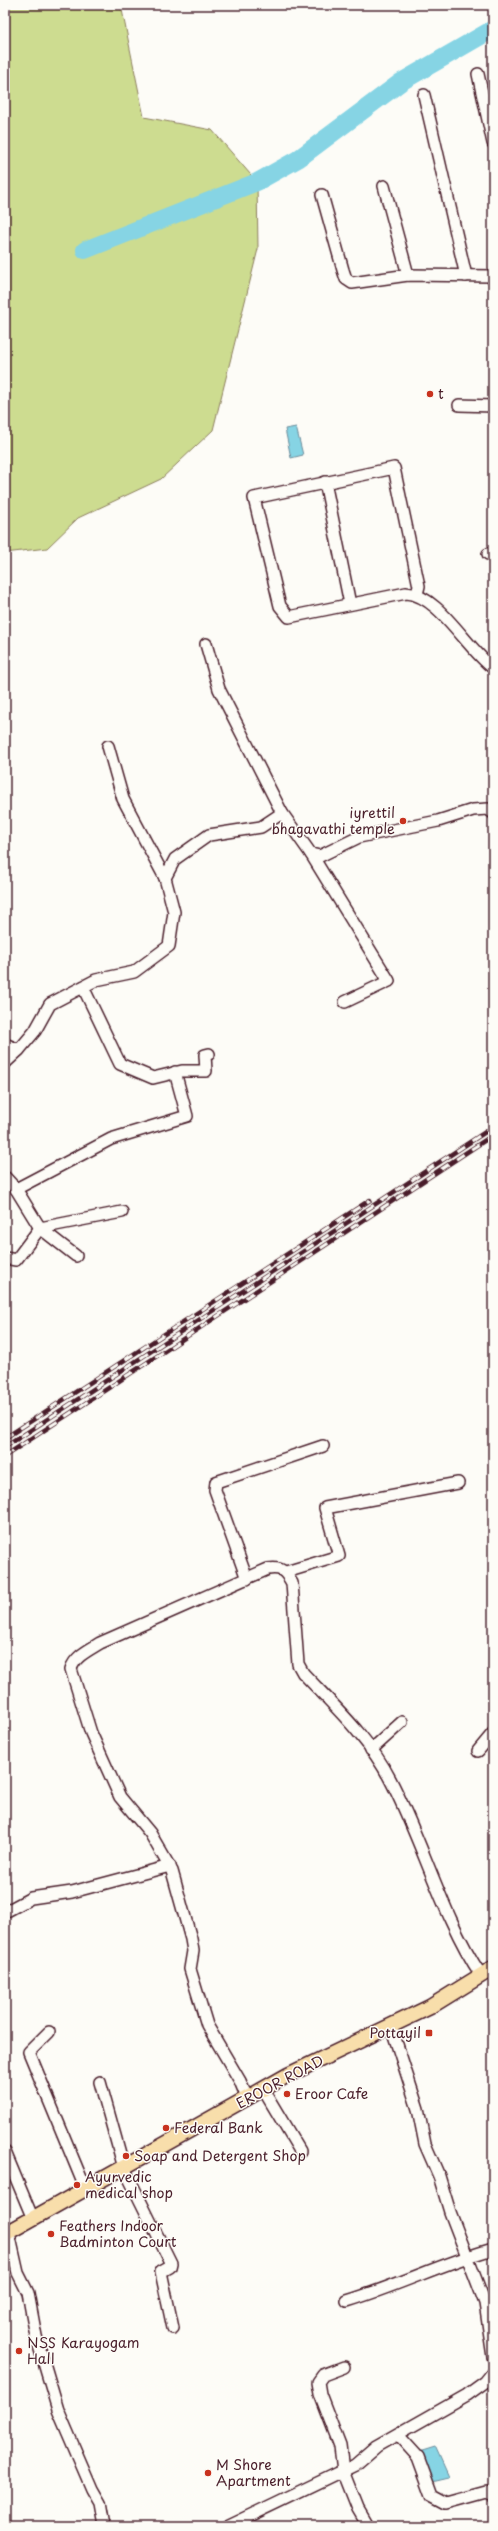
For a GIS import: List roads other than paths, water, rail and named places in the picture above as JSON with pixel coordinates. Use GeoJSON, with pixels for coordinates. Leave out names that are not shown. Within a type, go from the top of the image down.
{"type":"FeatureCollection","features":[{"type":"Feature","properties":{"kind":"main road","name":"EROOR ROAD"},"geometry":{"type":"LineString","coordinates":[[7,2234],[263,2089],[430,2006],[493,1968]]}},
{"type":"Feature","properties":{"kind":"street"},"geometry":{"type":"LineString","coordinates":[[478,74],[493,143]]}},
{"type":"Feature","properties":{"kind":"street"},"geometry":{"type":"LineString","coordinates":[[424,95],[466,276]]}},
{"type":"Feature","properties":{"kind":"street"},"geometry":{"type":"LineString","coordinates":[[384,186],[408,275]]}},
{"type":"Feature","properties":{"kind":"street"},"geometry":{"type":"LineString","coordinates":[[322,195],[346,279],[352,283],[408,275],[493,276]]}},
{"type":"Feature","properties":{"kind":"street"},"geometry":{"type":"LineString","coordinates":[[459,405],[493,406]]}},
{"type":"Feature","properties":{"kind":"street"},"geometry":{"type":"LineString","coordinates":[[417,594],[419,586],[394,468],[254,498],[280,606],[289,617],[406,593],[417,594],[435,606],[453,628],[493,668]]}},
{"type":"Feature","properties":{"kind":"street"},"geometry":{"type":"LineString","coordinates":[[325,482],[350,604]]}},
{"type":"Feature","properties":{"kind":"street"},"geometry":{"type":"LineString","coordinates":[[206,644],[219,689],[282,813],[311,854],[389,981],[344,1002]]}},
{"type":"Feature","properties":{"kind":"street"},"geometry":{"type":"LineString","coordinates":[[5,1063],[19,1050],[35,1031],[50,1004],[96,980],[134,972],[168,946],[174,912],[165,878],[123,799],[108,746]]}},
{"type":"Feature","properties":{"kind":"street"},"geometry":{"type":"LineString","coordinates":[[311,854],[320,856],[359,838],[438,821],[473,810],[488,809],[493,813]]}},
{"type":"Feature","properties":{"kind":"street"},"geometry":{"type":"LineString","coordinates":[[165,878],[175,859],[209,835],[261,827],[282,813]]}},
{"type":"Feature","properties":{"kind":"street"},"geometry":{"type":"LineString","coordinates":[[83,987],[120,1064],[152,1078],[175,1072],[206,1071],[205,1055],[209,1054]]}},
{"type":"Feature","properties":{"kind":"street"},"geometry":{"type":"LineString","coordinates":[[5,1044],[19,1050]]}},
{"type":"Feature","properties":{"kind":"street"},"geometry":{"type":"LineString","coordinates":[[16,1189],[111,1139],[187,1116],[175,1072]]}},
{"type":"Feature","properties":{"kind":"street"},"geometry":{"type":"LineString","coordinates":[[5,1177],[16,1189],[40,1228],[76,1256]]}},
{"type":"Feature","properties":{"kind":"street"},"geometry":{"type":"LineString","coordinates":[[5,1258],[16,1260],[40,1228],[122,1212]]}},
{"type":"Feature","properties":{"kind":"street"},"geometry":{"type":"LineString","coordinates":[[247,1579],[215,1490],[216,1482],[323,1446]]}},
{"type":"Feature","properties":{"kind":"street"},"geometry":{"type":"LineString","coordinates":[[286,1572],[339,1556],[325,1508],[458,1482]]}},
{"type":"Feature","properties":{"kind":"street"},"geometry":{"type":"LineString","coordinates":[[248,2098],[240,2081],[207,2025],[190,1970],[193,1951],[188,1924],[170,1866],[150,1833],[130,1811],[117,1792],[91,1733],[71,1669],[73,1662],[82,1654],[100,1643],[268,1569],[278,1568],[286,1572],[292,1583],[298,1664],[303,1673],[371,1750],[389,1778],[424,1853],[448,1914],[481,1975]]}},
{"type":"Feature","properties":{"kind":"street"},"geometry":{"type":"LineString","coordinates":[[371,1750],[402,1722]]}},
{"type":"Feature","properties":{"kind":"street"},"geometry":{"type":"LineString","coordinates":[[478,1751],[493,1733]]}},
{"type":"Feature","properties":{"kind":"street"},"geometry":{"type":"LineString","coordinates":[[5,1912],[31,1898],[72,1892],[170,1866]]}},
{"type":"Feature","properties":{"kind":"street"},"geometry":{"type":"LineString","coordinates":[[390,2026],[418,2108],[425,2144],[439,2176],[450,2212],[485,2303],[493,2356]]}},
{"type":"Feature","properties":{"kind":"street"},"geometry":{"type":"LineString","coordinates":[[49,2032],[29,2052],[86,2190]]}},
{"type":"Feature","properties":{"kind":"street"},"geometry":{"type":"LineString","coordinates":[[100,2082],[124,2168],[171,2263],[170,2267],[161,2272],[174,2328]]}},
{"type":"Feature","properties":{"kind":"street"},"geometry":{"type":"LineString","coordinates":[[263,2089],[300,2151]]}},
{"type":"Feature","properties":{"kind":"street"},"geometry":{"type":"LineString","coordinates":[[5,2152],[34,2219]]}},
{"type":"Feature","properties":{"kind":"street"},"geometry":{"type":"LineString","coordinates":[[7,2234],[18,2273],[28,2292],[36,2336],[58,2410],[92,2489],[100,2503],[104,2526]]}},
{"type":"Feature","properties":{"kind":"street"},"geometry":{"type":"LineString","coordinates":[[347,2301],[385,2289],[468,2256],[493,2249]]}},
{"type":"Feature","properties":{"kind":"street"},"geometry":{"type":"LineString","coordinates":[[344,2368],[323,2375],[318,2382],[320,2394],[340,2446],[343,2471],[358,2509],[368,2526]]}},
{"type":"Feature","properties":{"kind":"street"},"geometry":{"type":"LineString","coordinates":[[228,2526],[355,2466],[377,2446],[467,2395],[485,2382],[493,2372]]}},
{"type":"Feature","properties":{"kind":"street"},"geometry":{"type":"LineString","coordinates":[[398,2435],[418,2457],[432,2495],[447,2502],[487,2492],[493,2495]]}},
{"type":"Feature","properties":{"kind":"water"},"geometry":{"type":"Polygon","coordinates":[[[296,427],[303,455],[291,458],[285,429],[296,427]]]}},
{"type":"Feature","properties":{"kind":"water"},"geometry":{"type":"Polygon","coordinates":[[[435,2447],[449,2478],[432,2482],[419,2452],[435,2447]]]}},
{"type":"Feature","properties":{"kind":"waterway"},"geometry":{"type":"LineString","coordinates":[[85,250],[257,182],[298,159],[401,82],[493,29]]}},
{"type":"Feature","properties":{"kind":"railway"},"geometry":{"type":"LineString","coordinates":[[5,1447],[493,1127]]}},
{"type":"Feature","properties":{"kind":"railway"},"geometry":{"type":"LineString","coordinates":[[5,1456],[493,1135]]}},
{"type":"Feature","properties":{"kind":"railway"},"geometry":{"type":"LineString","coordinates":[[5,1438],[370,1200]]}},
{"type":"Feature","properties":{"kind":"place","name":"t"},"geometry":{"type":"Point","coordinates":[430,394]}},
{"type":"Feature","properties":{"kind":"place","name":"iyrettil bhagavathi temple"},"geometry":{"type":"Point","coordinates":[403,821]}},
{"type":"Feature","properties":{"kind":"place","name":"Pottayil"},"geometry":{"type":"Point","coordinates":[429,2033]}},
{"type":"Feature","properties":{"kind":"place","name":"Eroor Cafe"},"geometry":{"type":"Point","coordinates":[287,2094]}},
{"type":"Feature","properties":{"kind":"place","name":"Federal Bank"},"geometry":{"type":"Point","coordinates":[166,2128]}},
{"type":"Feature","properties":{"kind":"place","name":"Soap and Detergent Shop"},"geometry":{"type":"Point","coordinates":[126,2156]}},
{"type":"Feature","properties":{"kind":"place","name":"Ayurvedic medical shop"},"geometry":{"type":"Point","coordinates":[77,2185]}},
{"type":"Feature","properties":{"kind":"place","name":"Feathers Indoor Badminton Court"},"geometry":{"type":"Point","coordinates":[51,2234]}},
{"type":"Feature","properties":{"kind":"place","name":"NSS Karayogam Hall"},"geometry":{"type":"Point","coordinates":[19,2351]}},
{"type":"Feature","properties":{"kind":"place","name":"M Shore Apartment"},"geometry":{"type":"Point","coordinates":[208,2473]}}]}
